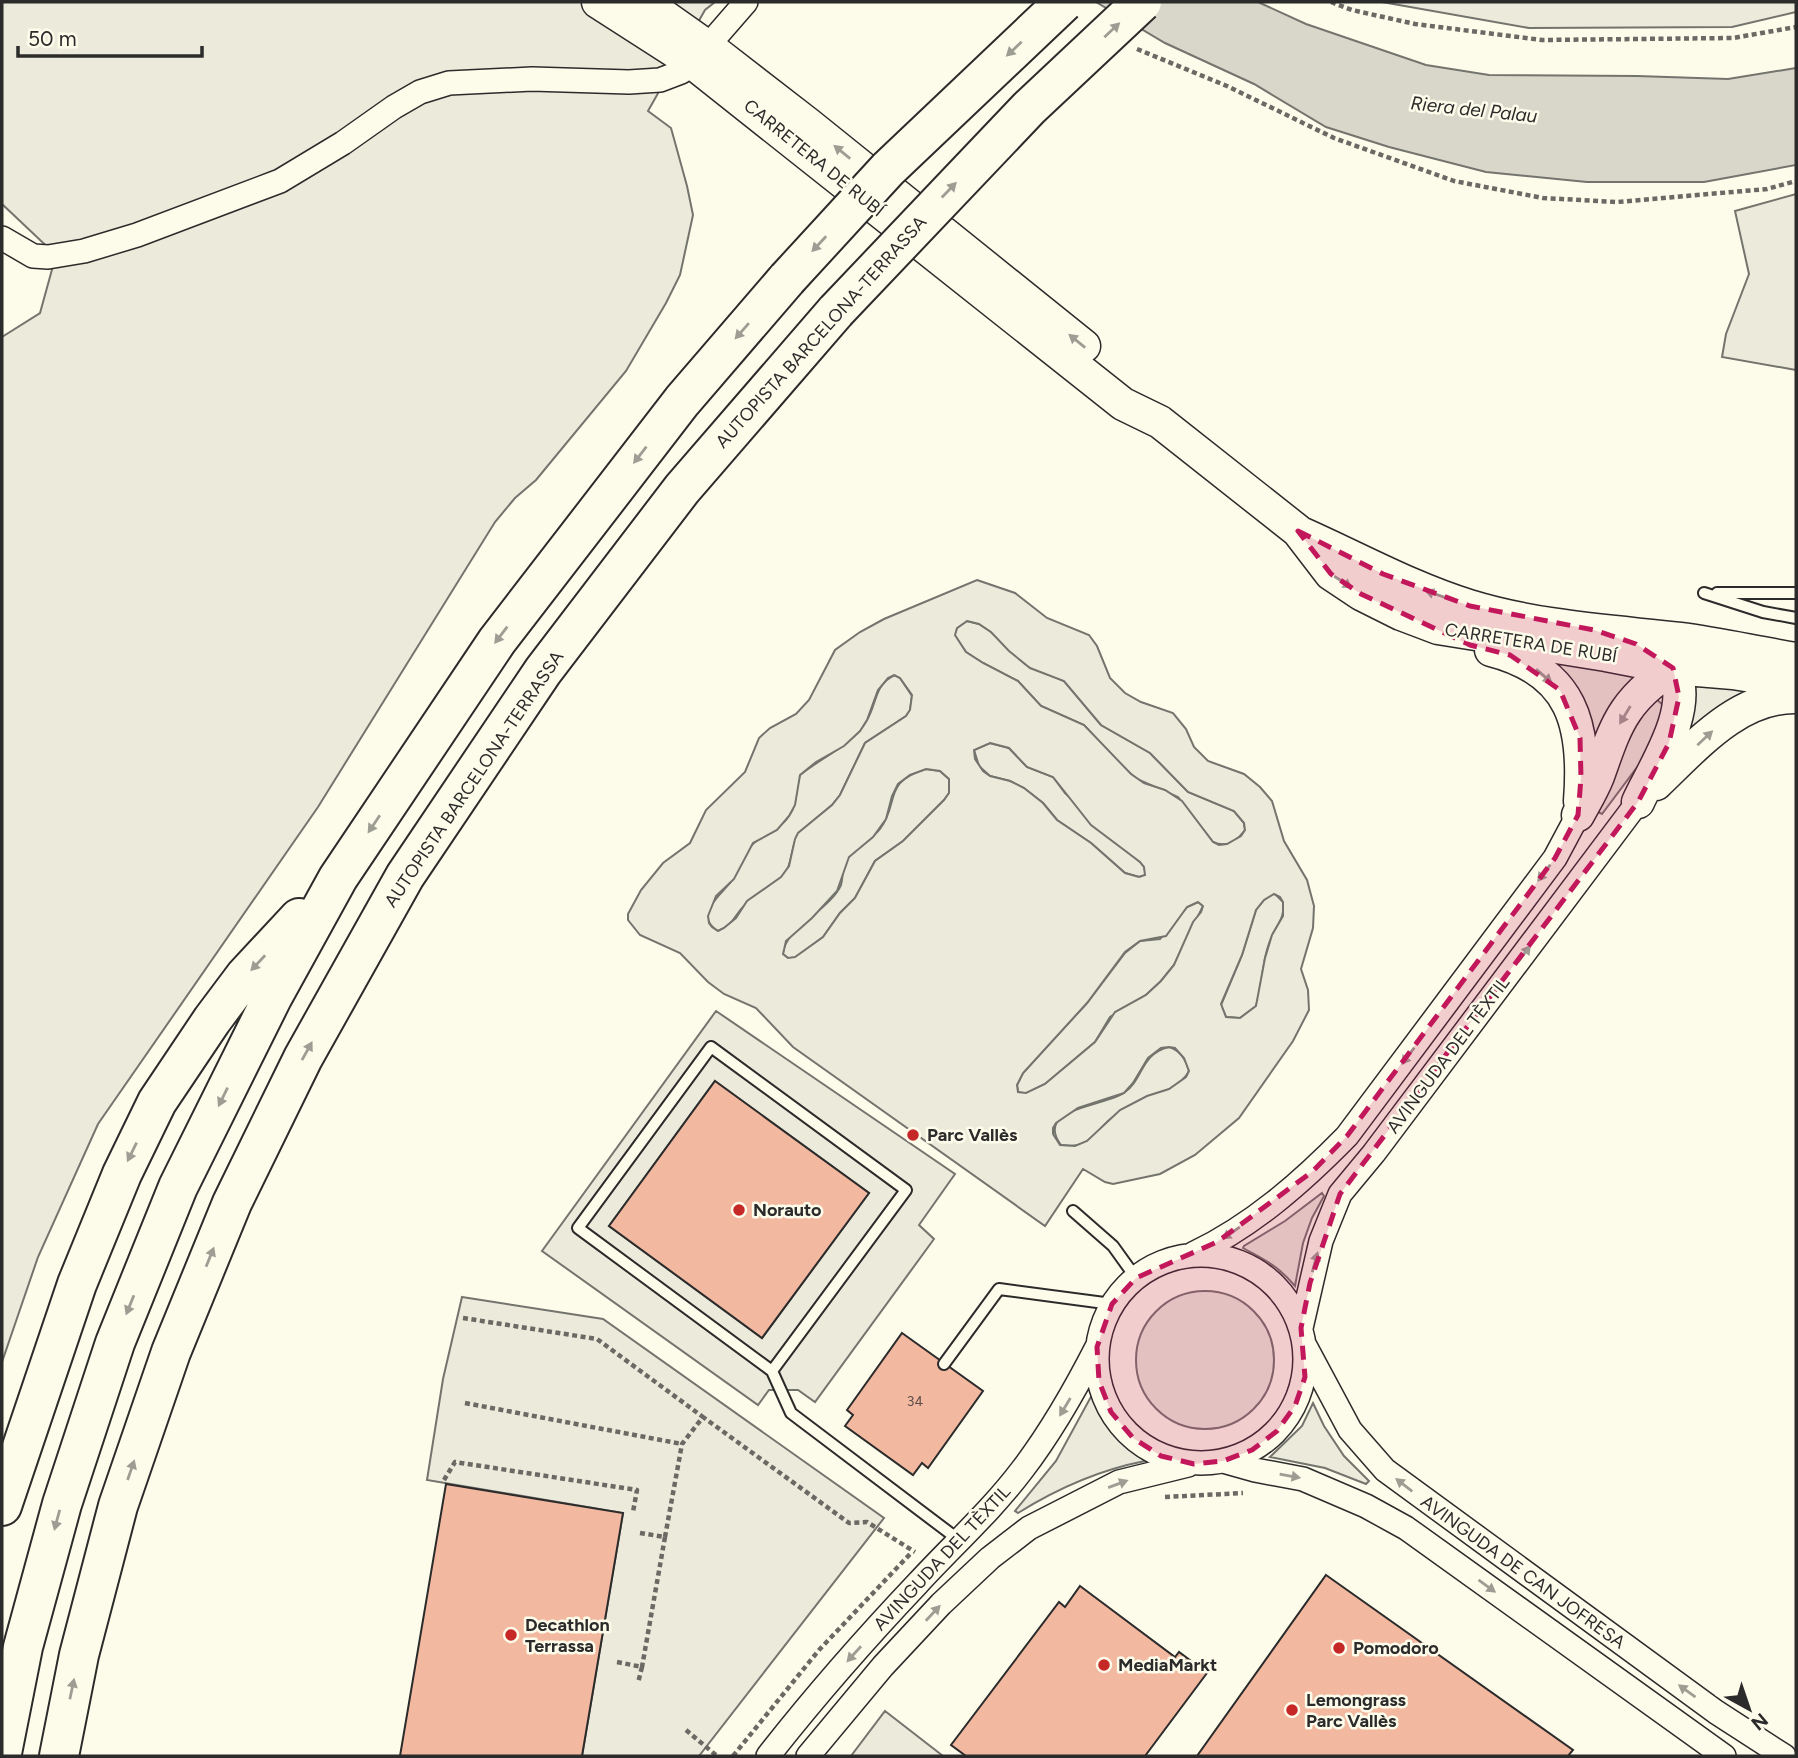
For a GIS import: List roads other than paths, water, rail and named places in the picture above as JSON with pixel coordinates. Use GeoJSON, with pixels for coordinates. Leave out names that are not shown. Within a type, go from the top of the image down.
{"type":"FeatureCollection","features":[{"type":"Feature","properties":{"kind":"highway"},"geometry":{"type":"LineString","coordinates":[[2,1753],[23,1647],[61,1504],[115,1343],[184,1175],[272,996],[338,878],[497,641],[682,401],[787,279],[888,169],[1064,2]]}},
{"type":"Feature","properties":{"kind":"highway","name":"AUTOPISTA BARCELONA-TERRASSA"},"geometry":{"type":"LineString","coordinates":[[59,1756],[79,1655],[118,1506],[167,1365],[232,1203],[303,1058],[405,876],[542,671],[682,489],[836,311],[1029,108],[1142,2]]}},
{"type":"Feature","properties":{"kind":"highway"},"geometry":{"type":"LineString","coordinates":[[2,1506],[77,1284],[122,1174],[158,1102],[212,1020],[245,976],[338,878]]}},
{"type":"Feature","properties":{"kind":"highway"},"geometry":{"type":"LineString","coordinates":[[2,1454],[37,1344],[77,1284]]}},
{"type":"Feature","properties":{"kind":"main road"},"geometry":{"type":"LineString","coordinates":[[599,2],[627,8],[652,21],[699,54]]}},
{"type":"Feature","properties":{"kind":"main road","name":"CARRETERA DE RUBÍ"},"geometry":{"type":"LineString","coordinates":[[644,2],[699,54],[793,131],[820,163],[979,292],[1123,404],[1160,422],[1298,531],[1382,573],[1500,615],[1594,630],[1684,640],[1796,660]]}},
{"type":"Feature","properties":{"kind":"main road","name":"CARRETERA DE RUBÍ"},"geometry":{"type":"LineString","coordinates":[[699,54],[808,124],[1137,390],[1160,422]]}},
{"type":"Feature","properties":{"kind":"main road","name":"CARRETERA DE RUBÍ"},"geometry":{"type":"LineString","coordinates":[[1298,531],[1331,575],[1401,614],[1438,628],[1673,668],[1733,673],[1796,683]]}},
{"type":"Feature","properties":{"kind":"main road"},"geometry":{"type":"LineString","coordinates":[[1438,628],[1470,645],[1510,655],[1536,669],[1560,690],[1573,711],[1580,738],[1578,815]]}},
{"type":"Feature","properties":{"kind":"main road"},"geometry":{"type":"LineString","coordinates":[[1594,630],[1657,654],[1673,668],[1678,681],[1676,720],[1669,743],[1653,768],[1638,802]]}},
{"type":"Feature","properties":{"kind":"main road"},"geometry":{"type":"LineString","coordinates":[[1578,815],[1597,779],[1625,712],[1638,695],[1673,668],[1701,657],[1748,662],[1796,660]]}},
{"type":"Feature","properties":{"kind":"main road"},"geometry":{"type":"LineString","coordinates":[[1638,802],[1720,725],[1757,702],[1776,696],[1796,697]]}},
{"type":"Feature","properties":{"kind":"street"},"geometry":{"type":"LineString","coordinates":[[2,238],[33,256],[48,257],[84,251],[136,235],[280,181],[419,92],[449,83],[533,79],[629,82],[660,80],[681,72],[746,2]]}},
{"type":"Feature","properties":{"kind":"street","name":"AVINGUDA DEL TÈXTIL"},"geometry":{"type":"LineString","coordinates":[[1303,1337],[1310,1283],[1321,1241],[1340,1194],[1374,1153],[1638,802]]}},
{"type":"Feature","properties":{"kind":"street","name":"AVINGUDA DEL TÈXTIL"},"geometry":{"type":"LineString","coordinates":[[1190,1255],[1217,1242],[1274,1203],[1313,1171],[1347,1136],[1555,858],[1578,815]]}},
{"type":"Feature","properties":{"kind":"street"},"geometry":{"type":"LineString","coordinates":[[1190,1255],[1226,1257],[1259,1271],[1285,1296],[1303,1337],[1304,1377],[1294,1406],[1276,1431],[1252,1450],[1223,1461],[1194,1464],[1161,1456],[1133,1438],[1111,1412],[1099,1381],[1097,1347],[1102,1325],[1112,1304],[1136,1278],[1161,1263],[1190,1255]]}},
{"type":"Feature","properties":{"kind":"street","name":"AVINGUDA DE CAN JOFRESA"},"geometry":{"type":"LineString","coordinates":[[1303,1337],[1350,1430],[1385,1470],[1716,1712],[1784,1756]]}},
{"type":"Feature","properties":{"kind":"street","name":"AVINGUDA DEL TÈXTIL"},"geometry":{"type":"LineString","coordinates":[[768,1756],[953,1536],[993,1507],[1064,1409],[1097,1347]]}},
{"type":"Feature","properties":{"kind":"street","name":"AVINGUDA DE CAN JOFRESA"},"geometry":{"type":"LineString","coordinates":[[1223,1461],[1303,1479],[1366,1506],[1406,1528],[1724,1756]]}},
{"type":"Feature","properties":{"kind":"street","name":"AVINGUDA DEL TÈXTIL"},"geometry":{"type":"LineString","coordinates":[[808,1756],[883,1666],[941,1604],[990,1558],[1029,1528],[1077,1501],[1119,1482],[1194,1464]]}},
{"type":"Feature","properties":{"kind":"lane"},"geometry":{"type":"LineString","coordinates":[[1796,593],[1704,593],[1763,612],[1796,618]]}},
{"type":"Feature","properties":{"kind":"lane"},"geometry":{"type":"LineString","coordinates":[[772,1370],[906,1189],[711,1047],[578,1228],[772,1370],[791,1413],[953,1536]]}},
{"type":"Feature","properties":{"kind":"lane"},"geometry":{"type":"LineString","coordinates":[[1073,1211],[1113,1246],[1136,1278]]}},
{"type":"Feature","properties":{"kind":"lane"},"geometry":{"type":"LineString","coordinates":[[944,1364],[999,1289],[1112,1304]]}},
{"type":"Feature","properties":{"kind":"water","name":"Riera del Palau"},"geometry":{"type":"Polygon","coordinates":[[[1096,2],[1258,2],[1306,24],[1426,65],[1489,75],[1728,79],[1796,68],[1796,165],[1704,182],[1587,182],[1486,172],[1389,147],[1326,127],[1254,84],[1165,43],[1096,2]]]}},
{"type":"Feature","properties":{"kind":"place","name":"Parc Vallès"},"geometry":{"type":"Point","coordinates":[913,1135]}},
{"type":"Feature","properties":{"kind":"place","name":"Norauto"},"geometry":{"type":"Point","coordinates":[739,1210]}},
{"type":"Feature","properties":{"kind":"place","name":"Decathlon Terrassa"},"geometry":{"type":"Point","coordinates":[511,1635]}},
{"type":"Feature","properties":{"kind":"place","name":"Pomodoro"},"geometry":{"type":"Point","coordinates":[1339,1648]}},
{"type":"Feature","properties":{"kind":"place","name":"MediaMarkt"},"geometry":{"type":"Point","coordinates":[1104,1665]}},
{"type":"Feature","properties":{"kind":"place","name":"Lemongrass Parc Vallès"},"geometry":{"type":"Point","coordinates":[1292,1710]}}]}
